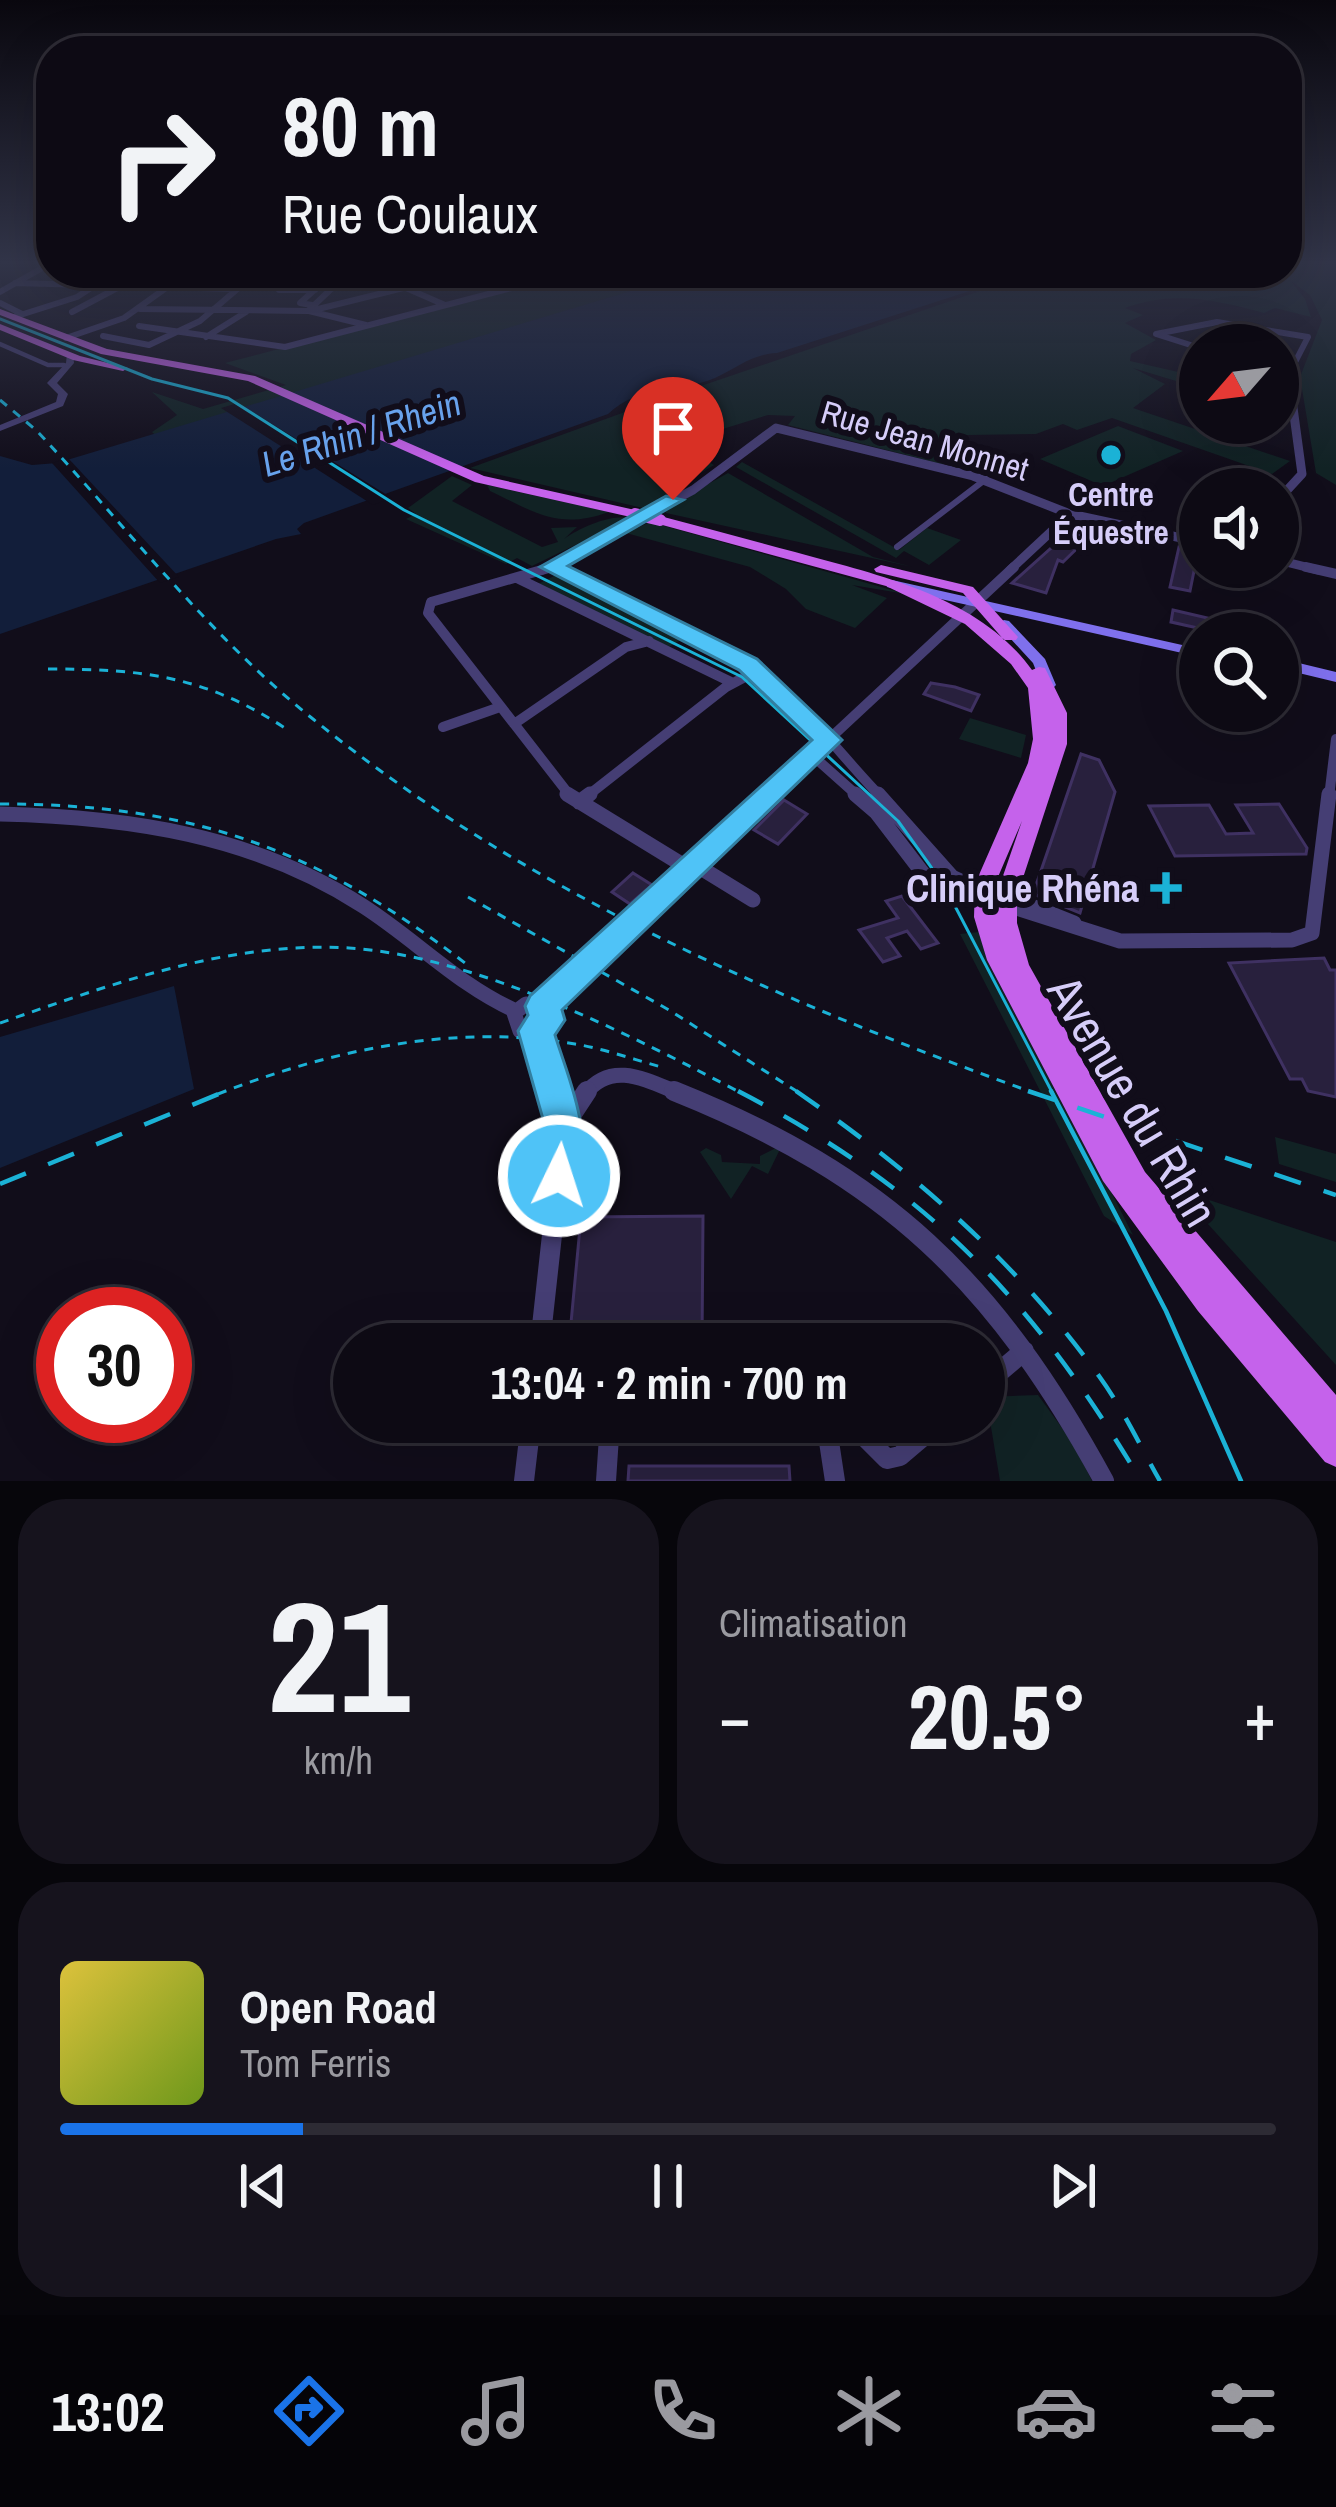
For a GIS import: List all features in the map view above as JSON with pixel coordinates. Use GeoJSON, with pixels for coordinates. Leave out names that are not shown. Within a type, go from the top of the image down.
{"type":"FeatureCollection","features":[{"type":"Feature","properties":{"kind":"main road"},"geometry":{"type":"LineString","coordinates":[[10,331],[53,349],[66,364],[98,356],[265,384],[462,472],[891,584],[1179,640]]}},
{"type":"Feature","properties":{"kind":"main road"},"geometry":{"type":"LineString","coordinates":[[51,331],[98,356],[169,376],[265,384]]}},
{"type":"Feature","properties":{"kind":"main road"},"geometry":{"type":"LineString","coordinates":[[53,349],[80,344]]}},
{"type":"Feature","properties":{"kind":"main road"},"geometry":{"type":"LineString","coordinates":[[169,376],[192,374],[197,369]]}},
{"type":"Feature","properties":{"kind":"main road"},"geometry":{"type":"LineString","coordinates":[[712,534],[769,542],[972,600],[1179,648]]}},
{"type":"Feature","properties":{"kind":"main road"},"geometry":{"type":"LineString","coordinates":[[972,600],[1028,657],[1050,691]]}},
{"type":"Feature","properties":{"kind":"main road"},"geometry":{"type":"LineString","coordinates":[[972,600],[1036,688],[1042,724],[1037,763],[988,870],[995,897]]}},
{"type":"Feature","properties":{"kind":"main road"},"geometry":{"type":"LineString","coordinates":[[995,897],[1058,751],[1058,713],[1043,669],[1000,620],[998,606]]}},
{"type":"Feature","properties":{"kind":"main road"},"geometry":{"type":"LineString","coordinates":[[1299,672],[1336,681]]}},
{"type":"Feature","properties":{"kind":"main road","name":"Avenue du Rhin"},"geometry":{"type":"LineString","coordinates":[[995,897],[1018,967],[1136,1181],[1336,1419]]}},
{"type":"Feature","properties":{"kind":"main road","name":"Avenue du Rhin"},"geometry":{"type":"LineString","coordinates":[[995,897],[998,960],[1112,1172],[1208,1301],[1336,1450]]}},
{"type":"Feature","properties":{"kind":"street"},"geometry":{"type":"LineString","coordinates":[[66,338],[84,331]]}},
{"type":"Feature","properties":{"kind":"street"},"geometry":{"type":"LineString","coordinates":[[166,331],[272,348],[345,331]]}},
{"type":"Feature","properties":{"kind":"street"},"geometry":{"type":"LineString","coordinates":[[103,336],[149,345],[179,331]]}},
{"type":"Feature","properties":{"kind":"street"},"geometry":{"type":"LineString","coordinates":[[205,338],[216,331]]}},
{"type":"Feature","properties":{"kind":"street"},"geometry":{"type":"LineString","coordinates":[[1166,331],[1156,334],[1179,341]]}},
{"type":"Feature","properties":{"kind":"street"},"geometry":{"type":"LineString","coordinates":[[0,344],[47,365],[66,364]]}},
{"type":"Feature","properties":{"kind":"street"},"geometry":{"type":"LineString","coordinates":[[0,428],[56,407],[64,396],[52,382],[66,364]]}},
{"type":"Feature","properties":{"kind":"street","name":"Rue Jean Monnet"},"geometry":{"type":"LineString","coordinates":[[500,707],[428,613],[431,602],[551,567],[693,490],[776,428],[986,479],[1070,514],[1179,537]]}},
{"type":"Feature","properties":{"kind":"street"},"geometry":{"type":"LineString","coordinates":[[1296,444],[1299,477]]}},
{"type":"Feature","properties":{"kind":"street"},"geometry":{"type":"LineString","coordinates":[[897,547],[986,479]]}},
{"type":"Feature","properties":{"kind":"street"},"geometry":{"type":"LineString","coordinates":[[516,1011],[526,1004],[543,1006],[813,756],[972,600],[1070,514]]}},
{"type":"Feature","properties":{"kind":"street"},"geometry":{"type":"LineString","coordinates":[[1168,535],[1179,533]]}},
{"type":"Feature","properties":{"kind":"street"},"geometry":{"type":"LineString","coordinates":[[1299,565],[1336,574]]}},
{"type":"Feature","properties":{"kind":"street"},"geometry":{"type":"LineString","coordinates":[[551,567],[756,671],[912,827],[952,877],[995,897]]}},
{"type":"Feature","properties":{"kind":"street"},"geometry":{"type":"LineString","coordinates":[[518,579],[733,683]]}},
{"type":"Feature","properties":{"kind":"street"},"geometry":{"type":"LineString","coordinates":[[514,724],[626,647],[649,641]]}},
{"type":"Feature","properties":{"kind":"street"},"geometry":{"type":"LineString","coordinates":[[580,802],[733,683],[756,671]]}},
{"type":"Feature","properties":{"kind":"street"},"geometry":{"type":"LineString","coordinates":[[443,727],[500,707],[563,790],[753,900]]}},
{"type":"Feature","properties":{"kind":"street"},"geometry":{"type":"LineString","coordinates":[[813,756],[876,812],[925,876],[1120,941],[1308,937],[1315,920],[1336,739]]}},
{"type":"Feature","properties":{"kind":"street"},"geometry":{"type":"LineString","coordinates":[[0,814],[153,825],[268,856],[362,904],[481,997],[516,1011]]}},
{"type":"Feature","properties":{"kind":"street"},"geometry":{"type":"LineString","coordinates":[[516,1011],[515,1026],[536,1031],[548,1020],[543,1006]]}},
{"type":"Feature","properties":{"kind":"street"},"geometry":{"type":"LineString","coordinates":[[536,1031],[564,1126],[542,1323]]}},
{"type":"Feature","properties":{"kind":"street"},"geometry":{"type":"LineString","coordinates":[[564,1126],[586,1087],[612,1074],[632,1074],[782,1138],[877,1198],[943,1255],[1024,1351],[1104,1481]]}},
{"type":"Feature","properties":{"kind":"street"},"geometry":{"type":"LineString","coordinates":[[1005,1367],[1024,1351]]}},
{"type":"Feature","properties":{"kind":"street"},"geometry":{"type":"LineString","coordinates":[[524,1481],[529,1443]]}},
{"type":"Feature","properties":{"kind":"street"},"geometry":{"type":"LineString","coordinates":[[606,1481],[609,1443]]}},
{"type":"Feature","properties":{"kind":"street"},"geometry":{"type":"LineString","coordinates":[[829,1443],[835,1481]]}},
{"type":"Feature","properties":{"kind":"street"},"geometry":{"type":"LineString","coordinates":[[871,1443],[887,1459],[900,1456],[915,1443]]}},
{"type":"Feature","properties":{"kind":"shaded area"},"geometry":{"type":"Polygon","coordinates":[[[347,331],[499,331],[155,435],[152,432],[177,415],[152,392],[203,409],[286,385],[225,363],[347,331]]]}},
{"type":"Feature","properties":{"kind":"shaded area"},"geometry":{"type":"Polygon","coordinates":[[[862,331],[1140,331],[1156,340],[1131,354],[1130,361],[1179,372],[1176,381],[1133,368],[1165,384],[1133,408],[1179,424],[1179,441],[1112,418],[1077,430],[1063,424],[1036,434],[967,435],[942,464],[788,425],[795,416],[768,415],[697,437],[642,406],[862,331]]]}},
{"type":"Feature","properties":{"kind":"shaded area"},"geometry":{"type":"Polygon","coordinates":[[[1318,331],[1336,331],[1336,485],[1316,473],[1300,377],[1318,331]]]}},
{"type":"Feature","properties":{"kind":"shaded area"},"geometry":{"type":"Polygon","coordinates":[[[625,412],[714,465],[643,508],[470,468],[625,412]]]}},
{"type":"Feature","properties":{"kind":"shaded area","name":"Centre Équestre"},"geometry":{"type":"Polygon","coordinates":[[[1118,426],[1183,451],[1103,486],[1040,459],[1118,426]]]}},
{"type":"Feature","properties":{"kind":"shaded area"},"geometry":{"type":"Polygon","coordinates":[[[1186,444],[1240,444],[1290,461],[1280,468],[1255,468],[1186,444]]]}},
{"type":"Feature","properties":{"kind":"shaded area"},"geometry":{"type":"Polygon","coordinates":[[[742,462],[899,550],[927,528],[961,540],[929,565],[904,551],[896,558],[736,467],[742,462]]]}},
{"type":"Feature","properties":{"kind":"shaded area"},"geometry":{"type":"Polygon","coordinates":[[[728,473],[873,557],[913,567],[666,513],[665,508],[728,473]]]}},
{"type":"Feature","properties":{"kind":"shaded area"},"geometry":{"type":"Polygon","coordinates":[[[452,476],[472,485],[452,501],[542,547],[558,542],[551,528],[577,527],[564,539],[596,522],[631,518],[532,566],[517,558],[506,564],[406,519],[416,514],[408,508],[452,476]]]}},
{"type":"Feature","properties":{"kind":"shaded area"},"geometry":{"type":"Polygon","coordinates":[[[487,485],[609,512],[576,519],[548,516],[490,491],[487,485]]]}},
{"type":"Feature","properties":{"kind":"shaded area"},"geometry":{"type":"Polygon","coordinates":[[[650,522],[906,594],[852,585],[887,598],[855,628],[806,609],[786,589],[750,567],[626,533],[650,522]]]}},
{"type":"Feature","properties":{"kind":"shaded area"},"geometry":{"type":"Polygon","coordinates":[[[558,574],[680,634],[681,640],[669,647],[536,585],[558,574]]]}},
{"type":"Feature","properties":{"kind":"shaded area"},"geometry":{"type":"Polygon","coordinates":[[[970,718],[1026,735],[1021,758],[959,739],[970,718]]]}},
{"type":"Feature","properties":{"kind":"shaded area"},"geometry":{"type":"Polygon","coordinates":[[[979,932],[1133,1235],[1104,1216],[960,934],[979,932]]]}},
{"type":"Feature","properties":{"kind":"shaded area"},"geometry":{"type":"Polygon","coordinates":[[[1275,1137],[1336,1154],[1336,1182],[1279,1164],[1275,1137]]]}},
{"type":"Feature","properties":{"kind":"shaded area"},"geometry":{"type":"Polygon","coordinates":[[[782,1145],[768,1174],[752,1166],[731,1199],[700,1152],[706,1148],[721,1155],[722,1162],[760,1164],[760,1156],[782,1145]]]}},
{"type":"Feature","properties":{"kind":"shaded area"},"geometry":{"type":"Polygon","coordinates":[[[1194,1195],[1336,1242],[1336,1365],[1207,1223],[1194,1195]]]}},
{"type":"Feature","properties":{"kind":"shaded area"},"geometry":{"type":"Polygon","coordinates":[[[1038,1395],[1073,1443],[1092,1481],[1000,1481],[994,1443],[1005,1443],[1005,1396],[1038,1395]]]}},
{"type":"Feature","properties":{"kind":"water","name":"Le Rhin / Rhein"},"geometry":{"type":"Polygon","coordinates":[[[497,331],[845,331],[760,356],[701,383],[646,393],[608,414],[304,523],[297,529],[301,534],[0,634],[0,456],[32,465],[57,463],[497,331]]]}},
{"type":"Feature","properties":{"kind":"water"},"geometry":{"type":"Polygon","coordinates":[[[174,986],[194,1089],[0,1168],[0,1037],[174,986]]]}},
{"type":"Feature","properties":{"kind":"pier"},"geometry":{"type":"Polygon","coordinates":[[[238,403],[392,498],[373,505],[221,408],[238,403]]]}},
{"type":"Feature","properties":{"kind":"pier"},"geometry":{"type":"Polygon","coordinates":[[[68,458],[179,577],[160,583],[52,463],[68,458]]]}},
{"type":"Feature","properties":{"kind":"building"},"geometry":{"type":"Polygon","coordinates":[[[1082,526],[1097,529],[1063,562],[1058,560],[1046,593],[1012,583],[1069,532],[1079,536],[1082,526]]]}},
{"type":"Feature","properties":{"kind":"building"},"geometry":{"type":"Polygon","coordinates":[[[1179,547],[1179,588],[1190,591],[1170,587],[1179,547]]]}},
{"type":"Feature","properties":{"kind":"building"},"geometry":{"type":"Polygon","coordinates":[[[931,683],[979,695],[971,711],[924,694],[931,683]]]}},
{"type":"Feature","properties":{"kind":"building"},"geometry":{"type":"Polygon","coordinates":[[[1081,754],[1099,760],[1115,792],[1080,913],[1033,894],[1081,754]]]}},
{"type":"Feature","properties":{"kind":"building"},"geometry":{"type":"Polygon","coordinates":[[[784,800],[807,814],[778,844],[754,830],[784,800]]]}},
{"type":"Feature","properties":{"kind":"building"},"geometry":{"type":"Polygon","coordinates":[[[1279,804],[1307,848],[1306,854],[1175,856],[1149,806],[1209,805],[1226,834],[1253,833],[1236,805],[1279,804]]]}},
{"type":"Feature","properties":{"kind":"building"},"geometry":{"type":"Polygon","coordinates":[[[633,873],[652,885],[630,904],[612,892],[633,873]]]}},
{"type":"Feature","properties":{"kind":"building"},"geometry":{"type":"Polygon","coordinates":[[[902,896],[938,943],[921,949],[907,931],[887,938],[900,956],[883,962],[859,930],[898,918],[886,901],[902,896]]]}},
{"type":"Feature","properties":{"kind":"building"},"geometry":{"type":"Polygon","coordinates":[[[1324,958],[1330,970],[1336,970],[1336,1097],[1308,1091],[1302,1079],[1290,1079],[1229,963],[1324,958]]]}},
{"type":"Feature","properties":{"kind":"building"},"geometry":{"type":"Polygon","coordinates":[[[703,1216],[702,1323],[571,1323],[581,1217],[703,1216]]]}},
{"type":"Feature","properties":{"kind":"building"},"geometry":{"type":"Polygon","coordinates":[[[629,1466],[789,1466],[790,1481],[628,1481],[629,1466]]]}},
{"type":"Feature","properties":{"kind":"tram line"},"geometry":{"type":"LineString","coordinates":[[31,331],[152,379],[228,398],[404,510],[742,677],[898,821],[944,885],[1053,1094]]}},
{"type":"Feature","properties":{"kind":"tram line"},"geometry":{"type":"LineString","coordinates":[[1051,1091],[1166,1311],[1241,1481]]}},
{"type":"Feature","properties":{"kind":"railway"},"geometry":{"type":"LineString","coordinates":[[0,400],[36,430],[170,580],[275,687],[395,781],[480,838],[568,890],[751,980],[1037,1094]]}},
{"type":"Feature","properties":{"kind":"railway"},"geometry":{"type":"LineString","coordinates":[[48,669],[173,679],[229,698],[288,730]]}},
{"type":"Feature","properties":{"kind":"railway"},"geometry":{"type":"LineString","coordinates":[[0,804],[132,813],[248,840],[356,889],[465,963]]}},
{"type":"Feature","properties":{"kind":"railway"},"geometry":{"type":"LineString","coordinates":[[468,897],[669,1010],[801,1094]]}},
{"type":"Feature","properties":{"kind":"railway"},"geometry":{"type":"LineString","coordinates":[[0,1023],[128,980],[215,958],[259,951],[349,948],[398,954],[500,982],[603,1024],[743,1094]]}},
{"type":"Feature","properties":{"kind":"railway"},"geometry":{"type":"LineString","coordinates":[[225,1091],[349,1053],[439,1039],[530,1038],[575,1044],[665,1068]]}},
{"type":"Feature","properties":{"kind":"railway"},"geometry":{"type":"LineString","coordinates":[[0,1184],[225,1091]]}},
{"type":"Feature","properties":{"kind":"railway"},"geometry":{"type":"LineString","coordinates":[[218,1094],[225,1091]]}},
{"type":"Feature","properties":{"kind":"railway"},"geometry":{"type":"LineString","coordinates":[[738,1091],[866,1168],[970,1254],[1059,1357],[1141,1481]]}},
{"type":"Feature","properties":{"kind":"railway"},"geometry":{"type":"LineString","coordinates":[[796,1091],[921,1186],[1033,1294],[1108,1389],[1160,1481]]}},
{"type":"Feature","properties":{"kind":"railway"},"geometry":{"type":"LineString","coordinates":[[1028,1091],[1336,1195]]}},
{"type":"Feature","properties":{"kind":"place","name":"Centre Équestre"},"geometry":{"type":"Point","coordinates":[1111,455]}},
{"type":"Feature","properties":{"kind":"place","name":"Clinique Rhéna"},"geometry":{"type":"Point","coordinates":[1166,888]}},
{"type":"Feature","properties":{"kind":"route"},"geometry":{"type":"LineString","coordinates":[[559,1176],[564,1126],[536,1031],[548,1020],[543,1006],[828,740],[748,665],[551,567],[673,500]]}}]}
